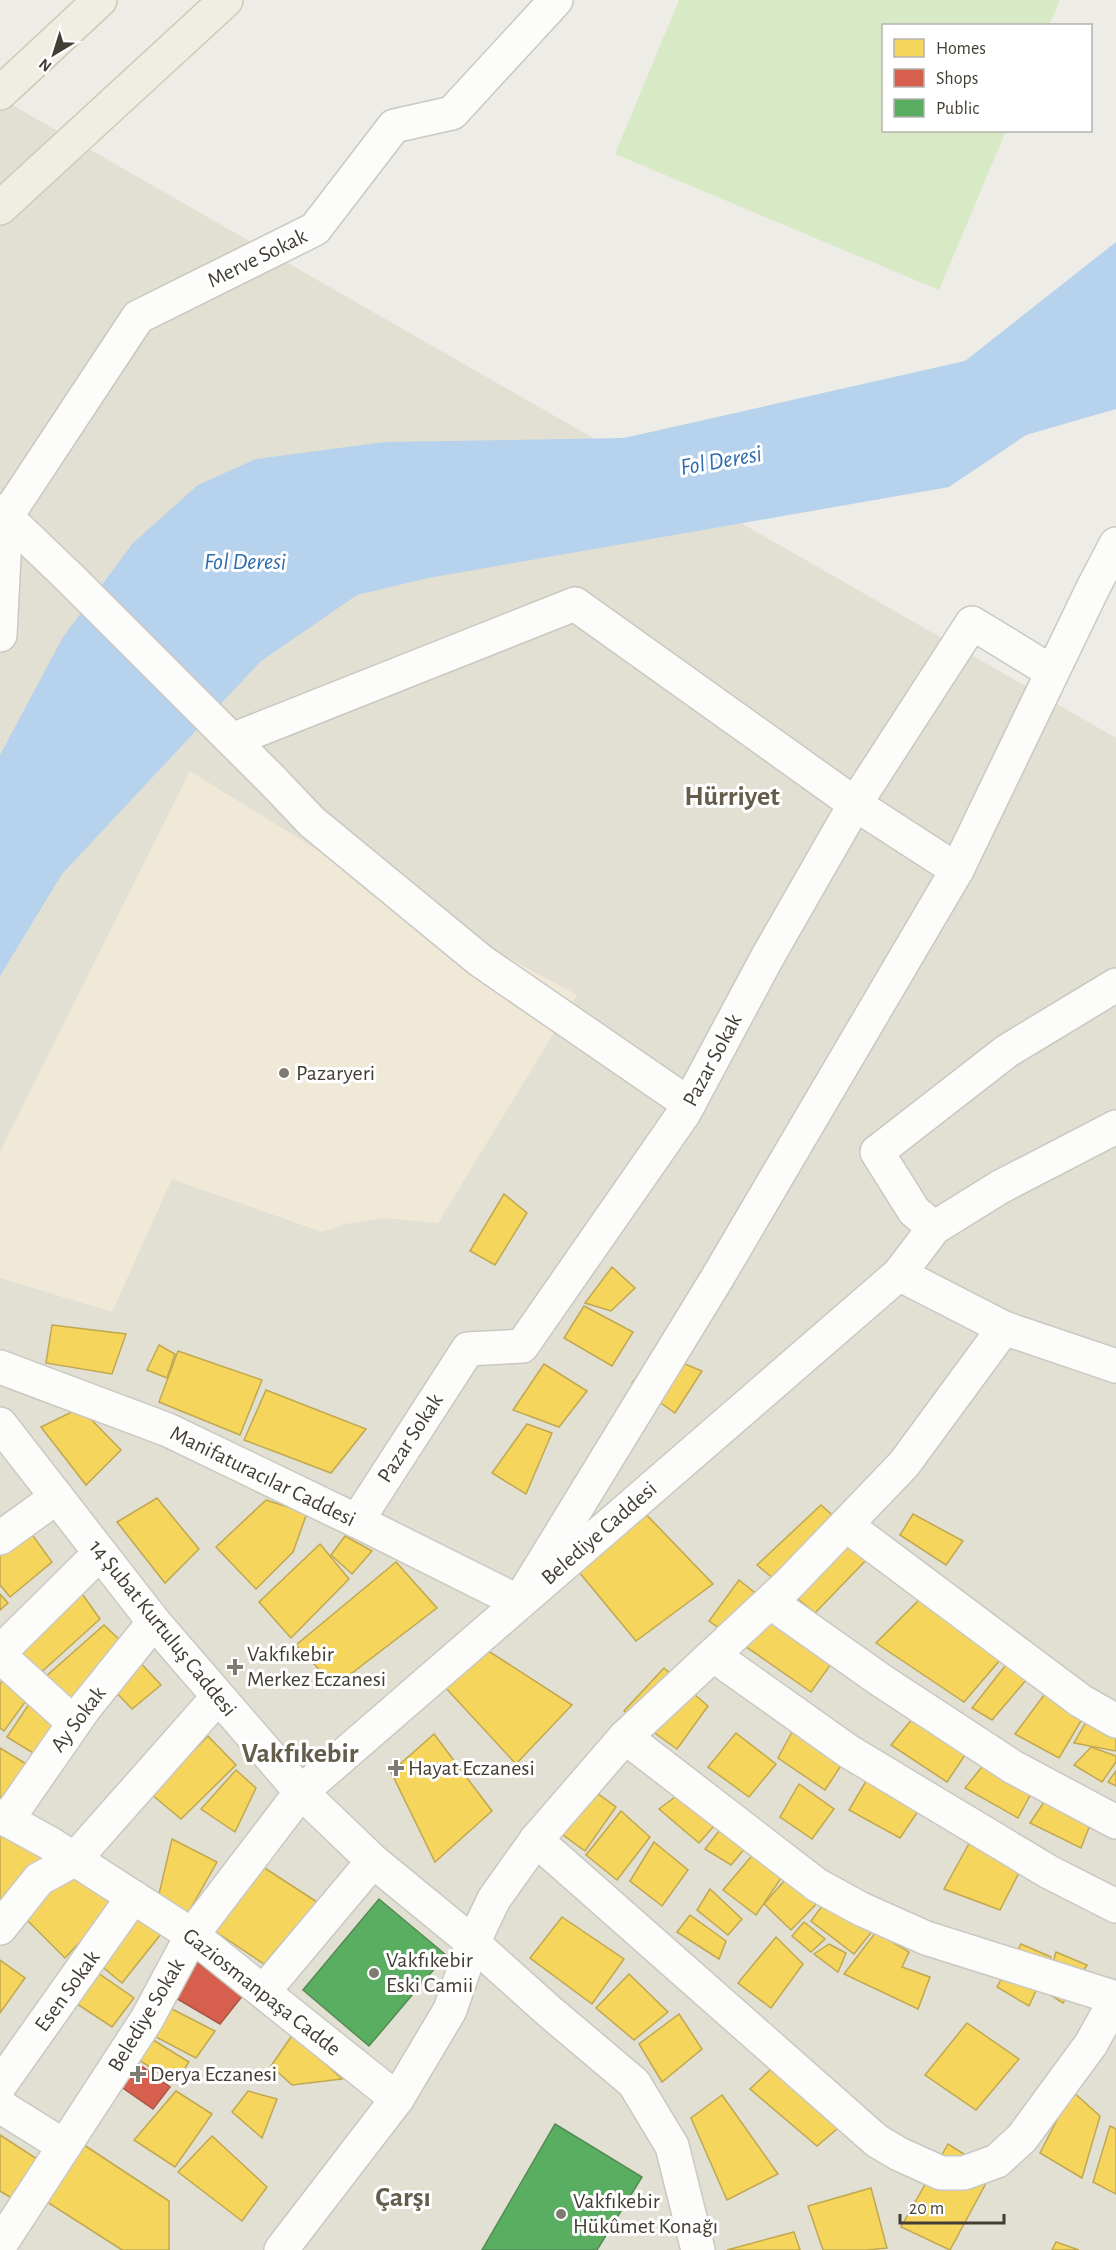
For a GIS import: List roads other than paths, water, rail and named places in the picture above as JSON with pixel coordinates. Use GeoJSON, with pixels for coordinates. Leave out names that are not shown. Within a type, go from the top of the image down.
{"type":"FeatureCollection","features":[{"type":"Feature","properties":{"kind":"main road"},"geometry":{"type":"LineString","coordinates":[[0,93],[100,0]]}},
{"type":"Feature","properties":{"kind":"main road"},"geometry":{"type":"LineString","coordinates":[[0,208],[226,0]]}},
{"type":"Feature","properties":{"kind":"street","name":"Merve Sokak"},"geometry":{"type":"LineString","coordinates":[[3,514],[138,317],[315,229],[394,126],[452,113],[556,0]]}},
{"type":"Feature","properties":{"kind":"street"},"geometry":{"type":"LineString","coordinates":[[3,514],[71,579],[312,822],[481,962],[689,1104]]}},
{"type":"Feature","properties":{"kind":"street"},"geometry":{"type":"LineString","coordinates":[[0,635],[3,514]]}},
{"type":"Feature","properties":{"kind":"street"},"geometry":{"type":"LineString","coordinates":[[519,1602],[716,1280],[957,870],[1116,544]]}},
{"type":"Feature","properties":{"kind":"street"},"geometry":{"type":"LineString","coordinates":[[232,740],[575,604],[855,804],[957,870]]}},
{"type":"Feature","properties":{"kind":"street","name":"Pazar Sokak"},"geometry":{"type":"LineString","coordinates":[[357,1521],[468,1349],[522,1346],[689,1104],[768,956],[855,804],[972,623],[1052,672]]}},
{"type":"Feature","properties":{"kind":"street"},"geometry":{"type":"LineString","coordinates":[[1116,985],[1007,1051],[877,1152],[914,1211],[934,1228],[1000,1187],[1116,1127]]}},
{"type":"Feature","properties":{"kind":"street","name":"Belediye Caddesi"},"geometry":{"type":"LineString","coordinates":[[301,1792],[899,1274],[934,1228]]}},
{"type":"Feature","properties":{"kind":"street"},"geometry":{"type":"LineString","coordinates":[[899,1274],[1004,1328],[1116,1366]]}},
{"type":"Feature","properties":{"kind":"street"},"geometry":{"type":"LineString","coordinates":[[281,2250],[397,2099],[450,2010],[473,1943],[494,1899],[536,1840],[625,1737],[770,1602],[904,1464],[1004,1328]]}},
{"type":"Feature","properties":{"kind":"street","name":"Manifaturacılar Caddesi"},"geometry":{"type":"LineString","coordinates":[[0,1367],[168,1430],[519,1602]]}},
{"type":"Feature","properties":{"kind":"street","name":"14 Şubat Kurtuluş Caddesi"},"geometry":{"type":"LineString","coordinates":[[0,1424],[11,1459],[57,1497],[154,1622],[301,1792],[373,1861],[473,1943],[634,2083],[672,2146],[698,2250]]}},
{"type":"Feature","properties":{"kind":"street"},"geometry":{"type":"LineString","coordinates":[[0,1539],[57,1497]]}},
{"type":"Feature","properties":{"kind":"street"},"geometry":{"type":"LineString","coordinates":[[846,1525],[1081,1701],[1116,1721]]}},
{"type":"Feature","properties":{"kind":"street"},"geometry":{"type":"LineString","coordinates":[[74,1723],[0,1654],[100,1553]]}},
{"type":"Feature","properties":{"kind":"street"},"geometry":{"type":"LineString","coordinates":[[770,1602],[882,1681],[1013,1767],[1116,1822]]}},
{"type":"Feature","properties":{"kind":"street","name":"Ay Sokak"},"geometry":{"type":"LineString","coordinates":[[4,1818],[74,1723],[154,1622]]}},
{"type":"Feature","properties":{"kind":"street"},"geometry":{"type":"LineString","coordinates":[[713,1655],[848,1751],[1049,1872],[1116,1906]]}},
{"type":"Feature","properties":{"kind":"street"},"geometry":{"type":"LineString","coordinates":[[0,1928],[39,1879],[74,1860],[218,1698]]}},
{"type":"Feature","properties":{"kind":"street"},"geometry":{"type":"LineString","coordinates":[[536,1840],[877,2141],[941,2173],[964,2173],[997,2161],[1022,2138],[1091,2044],[1116,1999],[926,1938],[861,1909],[817,1885],[625,1737]]}},
{"type":"Feature","properties":{"kind":"street","name":"Belediye Sokak"},"geometry":{"type":"LineString","coordinates":[[0,2245],[11,2205],[64,2146],[147,2019],[192,1935],[301,1792]]}},
{"type":"Feature","properties":{"kind":"street","name":"Gaziosmanpaşa Cadde"},"geometry":{"type":"LineString","coordinates":[[4,1818],[192,1935],[397,2099]]}},
{"type":"Feature","properties":{"kind":"street"},"geometry":{"type":"LineString","coordinates":[[264,1991],[373,1861]]}},
{"type":"Feature","properties":{"kind":"street","name":"Esen Sokak"},"geometry":{"type":"LineString","coordinates":[[0,2085],[133,1897]]}},
{"type":"Feature","properties":{"kind":"street"},"geometry":{"type":"LineString","coordinates":[[0,2106],[64,2146]]}},
{"type":"Feature","properties":{"kind":"water","name":"Fol Deresi"},"geometry":{"type":"Polygon","coordinates":[[[1116,242],[1116,409],[1026,435],[949,487],[428,578],[357,595],[261,661],[62,874],[0,976],[0,755],[63,637],[133,543],[198,485],[256,459],[385,442],[624,438],[965,361],[1116,242]]]}},
{"type":"Feature","properties":{"kind":"place","name":"Pazaryeri"},"geometry":{"type":"Point","coordinates":[284,1073]}},
{"type":"Feature","properties":{"kind":"place","name":"Vakfıkebir Merkez Eczanesi"},"geometry":{"type":"Point","coordinates":[235,1667]}},
{"type":"Feature","properties":{"kind":"place","name":"Hayat Eczanesi"},"geometry":{"type":"Point","coordinates":[396,1768]}},
{"type":"Feature","properties":{"kind":"place","name":"Vakfıkebir Eski Camii"},"geometry":{"type":"Point","coordinates":[374,1973]}},
{"type":"Feature","properties":{"kind":"place","name":"Derya Eczanesi"},"geometry":{"type":"Point","coordinates":[138,2074]}},
{"type":"Feature","properties":{"kind":"place","name":"Vakfıkebir Hükûmet Konağı"},"geometry":{"type":"Point","coordinates":[561,2214]}},
{"type":"Feature","properties":{"kind":"district","name":"Hürriyet"},"geometry":{"type":"Point","coordinates":[732,797]}},
{"type":"Feature","properties":{"kind":"district","name":"Vakfıkebir"},"geometry":{"type":"Point","coordinates":[300,1754]}},
{"type":"Feature","properties":{"kind":"district","name":"Çarşı"},"geometry":{"type":"Point","coordinates":[403,2198]}}]}
